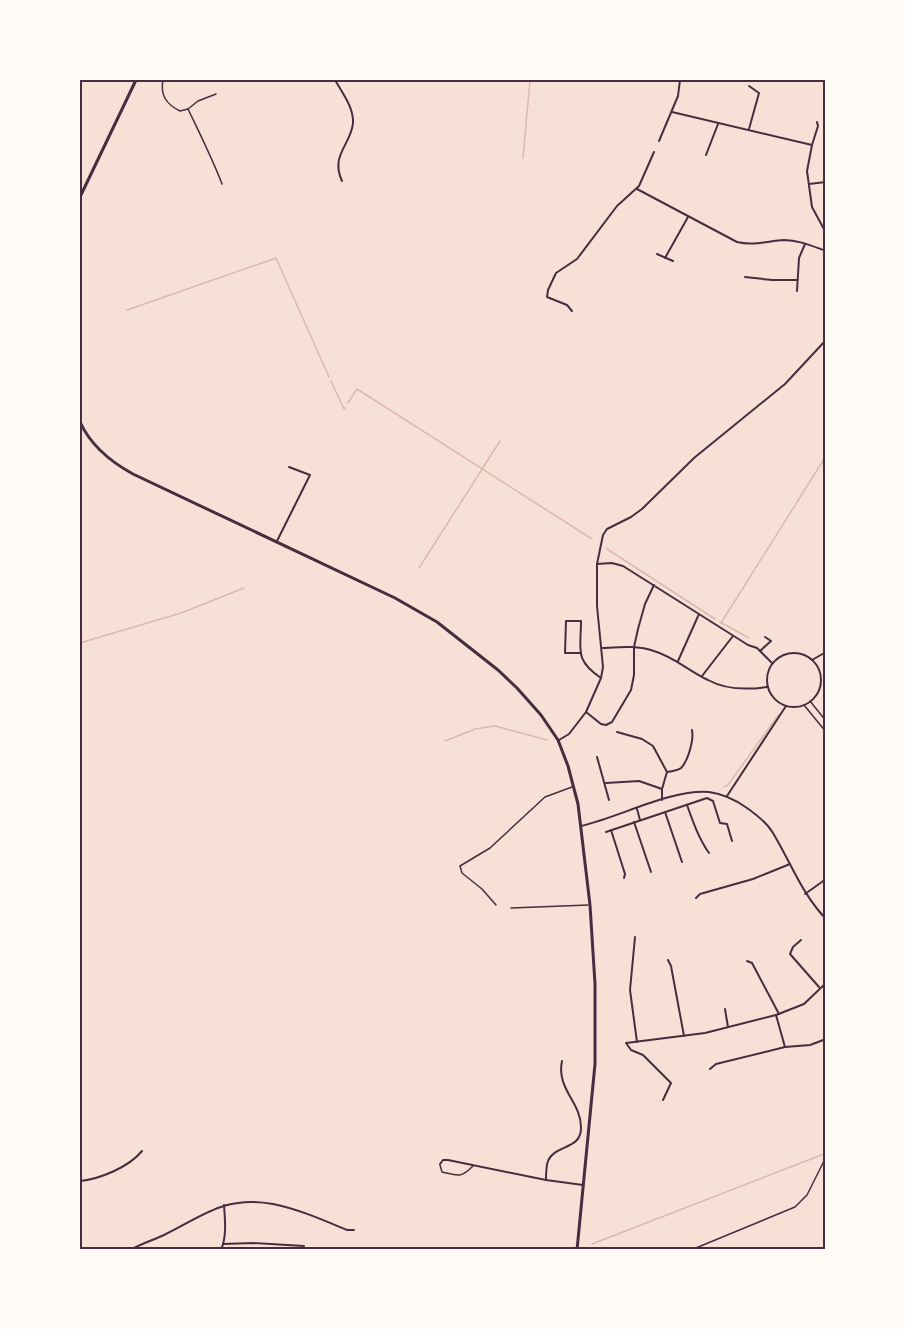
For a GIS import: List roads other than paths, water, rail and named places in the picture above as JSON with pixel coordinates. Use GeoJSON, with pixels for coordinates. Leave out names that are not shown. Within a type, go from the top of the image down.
{"type":"FeatureCollection","features":[{"type":"Feature","properties":{"kind":"main road"},"geometry":{"type":"LineString","coordinates":[[80,196],[136,80]]}},
{"type":"Feature","properties":{"kind":"main road"},"geometry":{"type":"LineString","coordinates":[[80,422],[97,448],[115,464],[394,598],[438,622],[517,688],[541,715],[558,740],[574,787],[581,826],[590,905],[595,984],[595,1064],[577,1250]]}},
{"type":"Feature","properties":{"kind":"street"},"geometry":{"type":"LineString","coordinates":[[335,80],[348,102],[353,120],[338,162],[342,182]]}},
{"type":"Feature","properties":{"kind":"street"},"geometry":{"type":"LineString","coordinates":[[659,141],[678,96],[680,80]]}},
{"type":"Feature","properties":{"kind":"street"},"geometry":{"type":"LineString","coordinates":[[749,86],[759,93],[749,129]]}},
{"type":"Feature","properties":{"kind":"street"},"geometry":{"type":"LineString","coordinates":[[672,112],[812,145]]}},
{"type":"Feature","properties":{"kind":"street"},"geometry":{"type":"LineString","coordinates":[[706,155],[718,122]]}},
{"type":"Feature","properties":{"kind":"street"},"geometry":{"type":"LineString","coordinates":[[818,122],[807,171],[812,207],[825,233]]}},
{"type":"Feature","properties":{"kind":"street"},"geometry":{"type":"LineString","coordinates":[[572,311],[567,304],[547,297],[556,273],[576,259],[617,206],[637,189],[654,152]]}},
{"type":"Feature","properties":{"kind":"street"},"geometry":{"type":"LineString","coordinates":[[809,184],[825,182]]}},
{"type":"Feature","properties":{"kind":"street"},"geometry":{"type":"LineString","coordinates":[[637,189],[737,242],[755,244],[784,240],[825,251]]}},
{"type":"Feature","properties":{"kind":"street"},"geometry":{"type":"LineString","coordinates":[[665,258],[688,217]]}},
{"type":"Feature","properties":{"kind":"street"},"geometry":{"type":"LineString","coordinates":[[797,291],[799,258],[805,244]]}},
{"type":"Feature","properties":{"kind":"street"},"geometry":{"type":"LineString","coordinates":[[657,254],[673,261]]}},
{"type":"Feature","properties":{"kind":"street"},"geometry":{"type":"LineString","coordinates":[[745,277],[797,280]]}},
{"type":"Feature","properties":{"kind":"street"},"geometry":{"type":"LineString","coordinates":[[558,740],[569,734],[586,712],[601,678],[603,667],[597,606],[597,564],[600,542],[607,529],[642,509],[694,458],[785,384],[825,340]]}},
{"type":"Feature","properties":{"kind":"street"},"geometry":{"type":"LineString","coordinates":[[276,541],[310,475],[289,466]]}},
{"type":"Feature","properties":{"kind":"street"},"geometry":{"type":"LineString","coordinates":[[597,564],[612,563],[623,566],[748,645],[757,648],[772,663]]}},
{"type":"Feature","properties":{"kind":"street"},"geometry":{"type":"LineString","coordinates":[[586,712],[606,725],[612,722],[631,690],[634,675],[634,647],[645,604],[654,585]]}},
{"type":"Feature","properties":{"kind":"street"},"geometry":{"type":"LineString","coordinates":[[678,661],[699,614]]}},
{"type":"Feature","properties":{"kind":"street"},"geometry":{"type":"LineString","coordinates":[[581,653],[565,653],[566,621],[581,621],[581,653],[581,660],[588,670],[601,678]]}},
{"type":"Feature","properties":{"kind":"street"},"geometry":{"type":"LineString","coordinates":[[702,676],[733,635]]}},
{"type":"Feature","properties":{"kind":"street"},"geometry":{"type":"LineString","coordinates":[[760,651],[771,641],[765,637]]}},
{"type":"Feature","properties":{"kind":"street"},"geometry":{"type":"LineString","coordinates":[[602,648],[634,647],[655,651],[726,687],[748,690],[767,687]]}},
{"type":"Feature","properties":{"kind":"street"},"geometry":{"type":"LineString","coordinates":[[812,660],[825,652]]}},
{"type":"Feature","properties":{"kind":"street"},"geometry":{"type":"LineString","coordinates":[[789,654],[801,654],[812,660],[818,665],[824,678],[819,692],[804,705],[786,706],[779,703],[767,687],[768,671],[772,663],[778,657],[789,654]]}},
{"type":"Feature","properties":{"kind":"street"},"geometry":{"type":"LineString","coordinates":[[727,796],[786,706]]}},
{"type":"Feature","properties":{"kind":"street"},"geometry":{"type":"LineString","coordinates":[[667,772],[677,771],[683,766],[691,744],[692,730]]}},
{"type":"Feature","properties":{"kind":"street"},"geometry":{"type":"LineString","coordinates":[[617,732],[642,739],[653,746],[667,772],[662,789],[662,800]]}},
{"type":"Feature","properties":{"kind":"street"},"geometry":{"type":"LineString","coordinates":[[597,757],[609,800]]}},
{"type":"Feature","properties":{"kind":"street"},"geometry":{"type":"LineString","coordinates":[[606,783],[639,781],[662,789]]}},
{"type":"Feature","properties":{"kind":"street"},"geometry":{"type":"LineString","coordinates":[[581,826],[695,792],[710,792],[727,796],[756,814],[772,831],[805,894],[825,919]]}},
{"type":"Feature","properties":{"kind":"street"},"geometry":{"type":"LineString","coordinates":[[606,832],[708,798],[712,801],[720,823],[726,824],[732,842]]}},
{"type":"Feature","properties":{"kind":"street"},"geometry":{"type":"LineString","coordinates":[[687,804],[698,834],[710,853]]}},
{"type":"Feature","properties":{"kind":"street"},"geometry":{"type":"LineString","coordinates":[[637,809],[640,820]]}},
{"type":"Feature","properties":{"kind":"street"},"geometry":{"type":"LineString","coordinates":[[665,812],[682,862]]}},
{"type":"Feature","properties":{"kind":"street"},"geometry":{"type":"LineString","coordinates":[[634,822],[651,872]]}},
{"type":"Feature","properties":{"kind":"street"},"geometry":{"type":"LineString","coordinates":[[611,830],[625,874],[624,878]]}},
{"type":"Feature","properties":{"kind":"street"},"geometry":{"type":"LineString","coordinates":[[696,898],[700,894],[753,879],[790,864]]}},
{"type":"Feature","properties":{"kind":"street"},"geometry":{"type":"LineString","coordinates":[[805,894],[825,879]]}},
{"type":"Feature","properties":{"kind":"street"},"geometry":{"type":"LineString","coordinates":[[635,937],[630,990],[637,1042]]}},
{"type":"Feature","properties":{"kind":"street"},"geometry":{"type":"LineString","coordinates":[[801,939],[790,954],[820,988]]}},
{"type":"Feature","properties":{"kind":"street"},"geometry":{"type":"LineString","coordinates":[[668,960],[684,1037]]}},
{"type":"Feature","properties":{"kind":"street"},"geometry":{"type":"LineString","coordinates":[[747,962],[752,963],[777,1015],[785,1047]]}},
{"type":"Feature","properties":{"kind":"street"},"geometry":{"type":"LineString","coordinates":[[663,1100],[671,1083],[643,1055],[631,1050],[626,1043],[684,1037],[777,1015],[804,1004],[825,983]]}},
{"type":"Feature","properties":{"kind":"street"},"geometry":{"type":"LineString","coordinates":[[725,1010],[728,1027]]}},
{"type":"Feature","properties":{"kind":"street"},"geometry":{"type":"LineString","coordinates":[[710,1069],[716,1064],[785,1047],[810,1045],[825,1039]]}},
{"type":"Feature","properties":{"kind":"street"},"geometry":{"type":"LineString","coordinates":[[546,1180],[547,1162],[553,1154],[574,1144],[582,1128],[580,1118],[561,1077],[562,1061]]}},
{"type":"Feature","properties":{"kind":"street"},"geometry":{"type":"LineString","coordinates":[[80,1180],[107,1174],[132,1161],[142,1150]]}},
{"type":"Feature","properties":{"kind":"street"},"geometry":{"type":"LineString","coordinates":[[440,1164],[443,1160],[448,1160],[546,1180],[583,1185]]}},
{"type":"Feature","properties":{"kind":"street"},"geometry":{"type":"LineString","coordinates":[[130,1250],[202,1213],[224,1205],[243,1202],[275,1204],[347,1230],[354,1230]]}},
{"type":"Feature","properties":{"kind":"street"},"geometry":{"type":"LineString","coordinates":[[221,1250],[224,1205]]}},
{"type":"Feature","properties":{"kind":"street"},"geometry":{"type":"LineString","coordinates":[[223,1244],[304,1246]]}},
{"type":"Feature","properties":{"kind":"lane"},"geometry":{"type":"LineString","coordinates":[[163,80],[162,94],[165,100],[180,111],[216,94]]}},
{"type":"Feature","properties":{"kind":"lane"},"geometry":{"type":"LineString","coordinates":[[188,109],[200,137],[212,155],[222,184]]}},
{"type":"Feature","properties":{"kind":"lane"},"geometry":{"type":"LineString","coordinates":[[810,701],[825,721]]}},
{"type":"Feature","properties":{"kind":"lane"},"geometry":{"type":"LineString","coordinates":[[804,705],[825,732]]}},
{"type":"Feature","properties":{"kind":"lane"},"geometry":{"type":"LineString","coordinates":[[496,905],[482,889],[462,873],[460,866],[490,848],[545,797],[574,787]]}},
{"type":"Feature","properties":{"kind":"lane"},"geometry":{"type":"LineString","coordinates":[[511,908],[590,905]]}},
{"type":"Feature","properties":{"kind":"lane"},"geometry":{"type":"LineString","coordinates":[[440,1164],[442,1172],[459,1176],[464,1175],[475,1165]]}},
{"type":"Feature","properties":{"kind":"waterway"},"geometry":{"type":"LineString","coordinates":[[523,158],[530,80]]}},
{"type":"Feature","properties":{"kind":"waterway"},"geometry":{"type":"LineString","coordinates":[[127,310],[276,258],[329,377]]}},
{"type":"Feature","properties":{"kind":"waterway"},"geometry":{"type":"LineString","coordinates":[[331,381],[345,408]]}},
{"type":"Feature","properties":{"kind":"waterway"},"geometry":{"type":"LineString","coordinates":[[348,403],[357,389],[592,539]]}},
{"type":"Feature","properties":{"kind":"waterway"},"geometry":{"type":"LineString","coordinates":[[419,568],[500,441]]}},
{"type":"Feature","properties":{"kind":"waterway"},"geometry":{"type":"LineString","coordinates":[[721,623],[826,456]]}},
{"type":"Feature","properties":{"kind":"waterway"},"geometry":{"type":"LineString","coordinates":[[607,549],[715,619]]}},
{"type":"Feature","properties":{"kind":"waterway"},"geometry":{"type":"LineString","coordinates":[[80,643],[181,613],[244,588]]}},
{"type":"Feature","properties":{"kind":"waterway"},"geometry":{"type":"LineString","coordinates":[[720,622],[749,638]]}},
{"type":"Feature","properties":{"kind":"waterway"},"geometry":{"type":"LineString","coordinates":[[724,787],[728,785],[779,714]]}},
{"type":"Feature","properties":{"kind":"waterway"},"geometry":{"type":"LineString","coordinates":[[445,741],[475,729],[495,726],[547,740]]}},
{"type":"Feature","properties":{"kind":"waterway"},"geometry":{"type":"LineString","coordinates":[[592,1244],[824,1154]]}}]}
